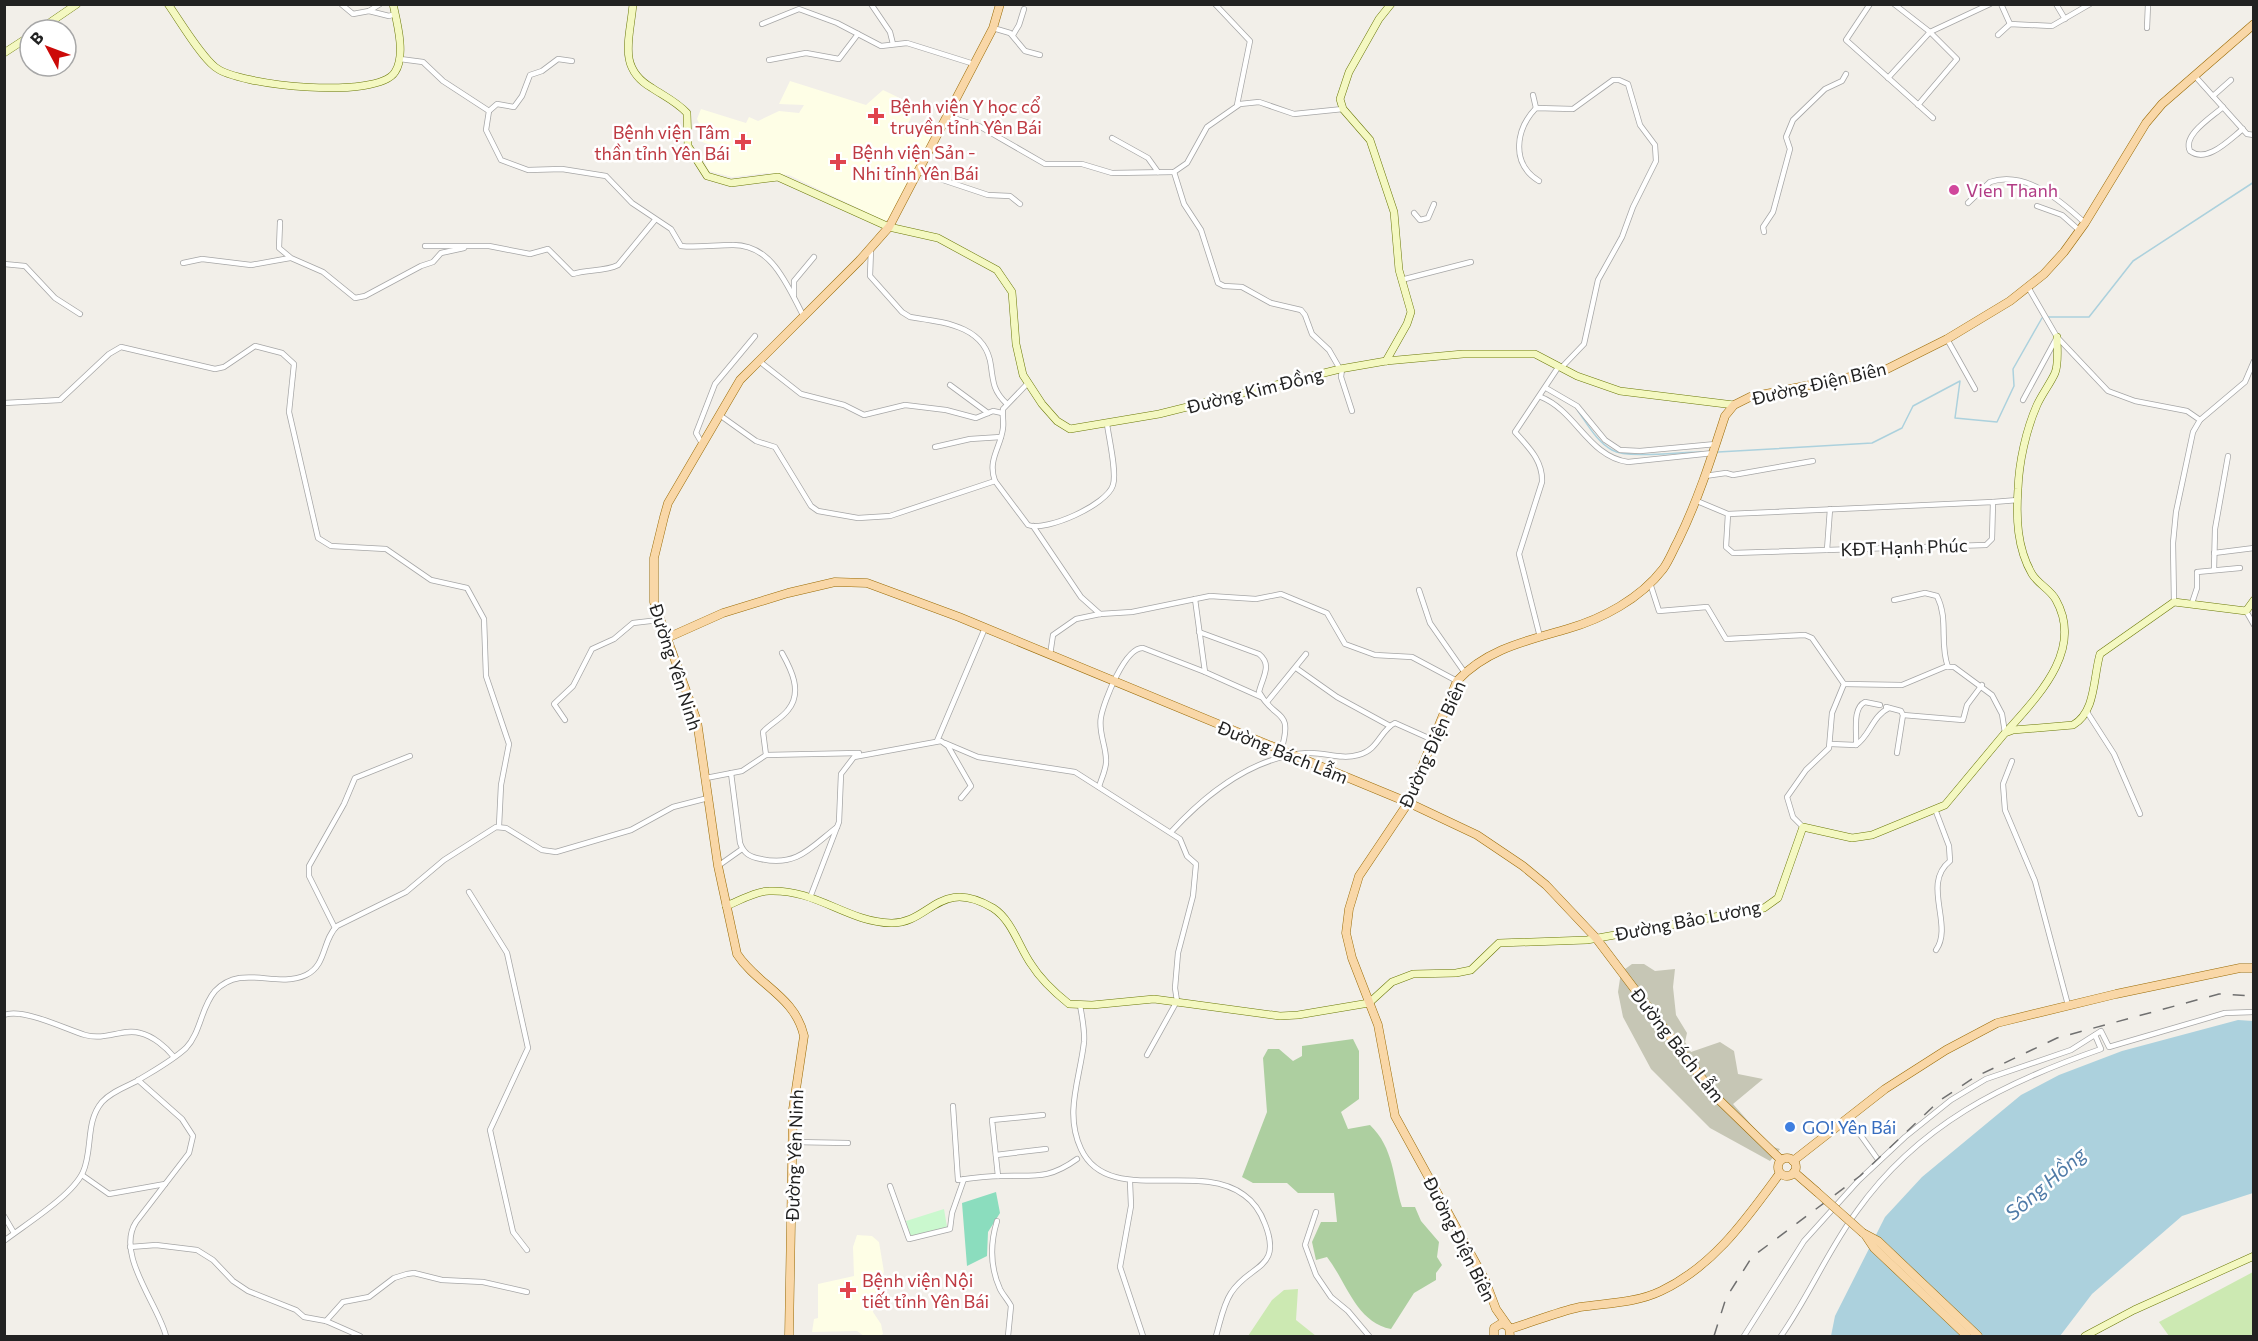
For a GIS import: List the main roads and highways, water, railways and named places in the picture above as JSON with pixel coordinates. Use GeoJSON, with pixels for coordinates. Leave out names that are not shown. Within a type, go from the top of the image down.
{"type":"FeatureCollection","features":[{"type":"Feature","properties":{"kind":"main road","name":"Đường Yên Ninh"},"geometry":{"type":"LineString","coordinates":[[789,1336],[793,1103],[803,1048],[801,1026],[789,1003],[746,965],[737,954],[718,866],[706,778],[692,702],[659,620],[654,602],[652,573],[668,503],[721,416],[736,385],[871,249],[889,227],[993,28],[1000,4]]}},
{"type":"Feature","properties":{"kind":"main road","name":"Đường Điện Biên"},"geometry":{"type":"LineString","coordinates":[[1510,1333],[1496,1309],[1485,1280],[1395,1116],[1378,1024],[1348,946],[1346,933],[1349,909],[1359,876],[1407,802],[1457,681],[1472,665],[1503,648],[1592,622],[1633,597],[1650,583],[1664,568],[1697,501],[1725,416],[1734,405],[1750,397],[1885,370],[1947,339],[2028,287],[2064,252],[2080,231],[2146,123],[2194,75],[2253,24]]}},
{"type":"Feature","properties":{"kind":"main road","name":"Đường Bách Lẫm"},"geometry":{"type":"LineString","coordinates":[[667,638],[723,613],[835,582],[867,583],[985,628],[1407,802],[1477,835],[1523,866],[1596,938],[1716,1097],[1781,1160]]}},
{"type":"Feature","properties":{"kind":"main road"},"geometry":{"type":"LineString","coordinates":[[1793,1161],[1885,1089],[1946,1050],[1997,1023],[2068,1005],[2240,968],[2253,968]]}},
{"type":"Feature","properties":{"kind":"main road"},"geometry":{"type":"LineString","coordinates":[[1787,1158],[1793,1161],[1796,1166],[1794,1172],[1787,1176],[1780,1173],[1778,1168],[1781,1160],[1787,1158]]}},
{"type":"Feature","properties":{"kind":"main road"},"geometry":{"type":"LineString","coordinates":[[1794,1172],[1863,1233],[1874,1248],[1967,1336]]}},
{"type":"Feature","properties":{"kind":"main road"},"geometry":{"type":"LineString","coordinates":[[1492,1334],[1500,1323],[1510,1333],[1578,1308],[1625,1302],[1659,1292],[1683,1279],[1708,1260],[1738,1229],[1780,1173]]}},
{"type":"Feature","properties":{"kind":"main road"},"geometry":{"type":"LineString","coordinates":[[1863,1233],[1878,1241],[1978,1336]]}},
{"type":"Feature","properties":{"kind":"main road","name":"Đường Điện Biên"},"geometry":{"type":"LineString","coordinates":[[1492,1334],[1496,1309]]}},
{"type":"Feature","properties":{"kind":"water","name":"Sông Hồng"},"geometry":{"type":"Polygon","coordinates":[[[2238,1020],[2253,1021],[2253,1193],[2182,1216],[2092,1294],[2060,1336],[1831,1336],[1835,1316],[1885,1217],[1922,1177],[2021,1095],[2059,1075],[2122,1051],[2238,1020]]]}},
{"type":"Feature","properties":{"kind":"waterway"},"geometry":{"type":"LineString","coordinates":[[2047,317],[2089,317],[2133,261],[2254,182]]}},
{"type":"Feature","properties":{"kind":"waterway"},"geometry":{"type":"LineString","coordinates":[[1718,452],[1872,443],[1902,428],[1913,406],[1960,381],[1955,418],[1997,422],[2014,386],[2013,369],[2042,318]]}},
{"type":"Feature","properties":{"kind":"waterway"},"geometry":{"type":"LineString","coordinates":[[1578,411],[1593,433],[1612,450],[1620,453],[1642,455],[1701,452]]}},
{"type":"Feature","properties":{"kind":"railway"},"geometry":{"type":"LineString","coordinates":[[1714,1336],[1726,1298],[1752,1257],[1860,1176],[1939,1101],[1975,1077],[2057,1038],[2219,994],[2254,996]]}},
{"type":"Feature","properties":{"kind":"place","name":"Bệnh viện Y học cổ truyền tỉnh Yên Bái"},"geometry":{"type":"Point","coordinates":[876,116]}},
{"type":"Feature","properties":{"kind":"place","name":"Bệnh viện Tâm thần tỉnh Yên Bái"},"geometry":{"type":"Point","coordinates":[743,142]}},
{"type":"Feature","properties":{"kind":"place","name":"Bệnh viện Sản - Nhi tỉnh Yên Bái"},"geometry":{"type":"Point","coordinates":[838,162]}},
{"type":"Feature","properties":{"kind":"place","name":"Vien Thanh"},"geometry":{"type":"Point","coordinates":[1954,190]}},
{"type":"Feature","properties":{"kind":"place","name":"GO! Yên Bái"},"geometry":{"type":"Point","coordinates":[1790,1127]}},
{"type":"Feature","properties":{"kind":"place","name":"Bệnh viện Nội tiết tỉnh Yên Bái"},"geometry":{"type":"Point","coordinates":[848,1290]}}]}
